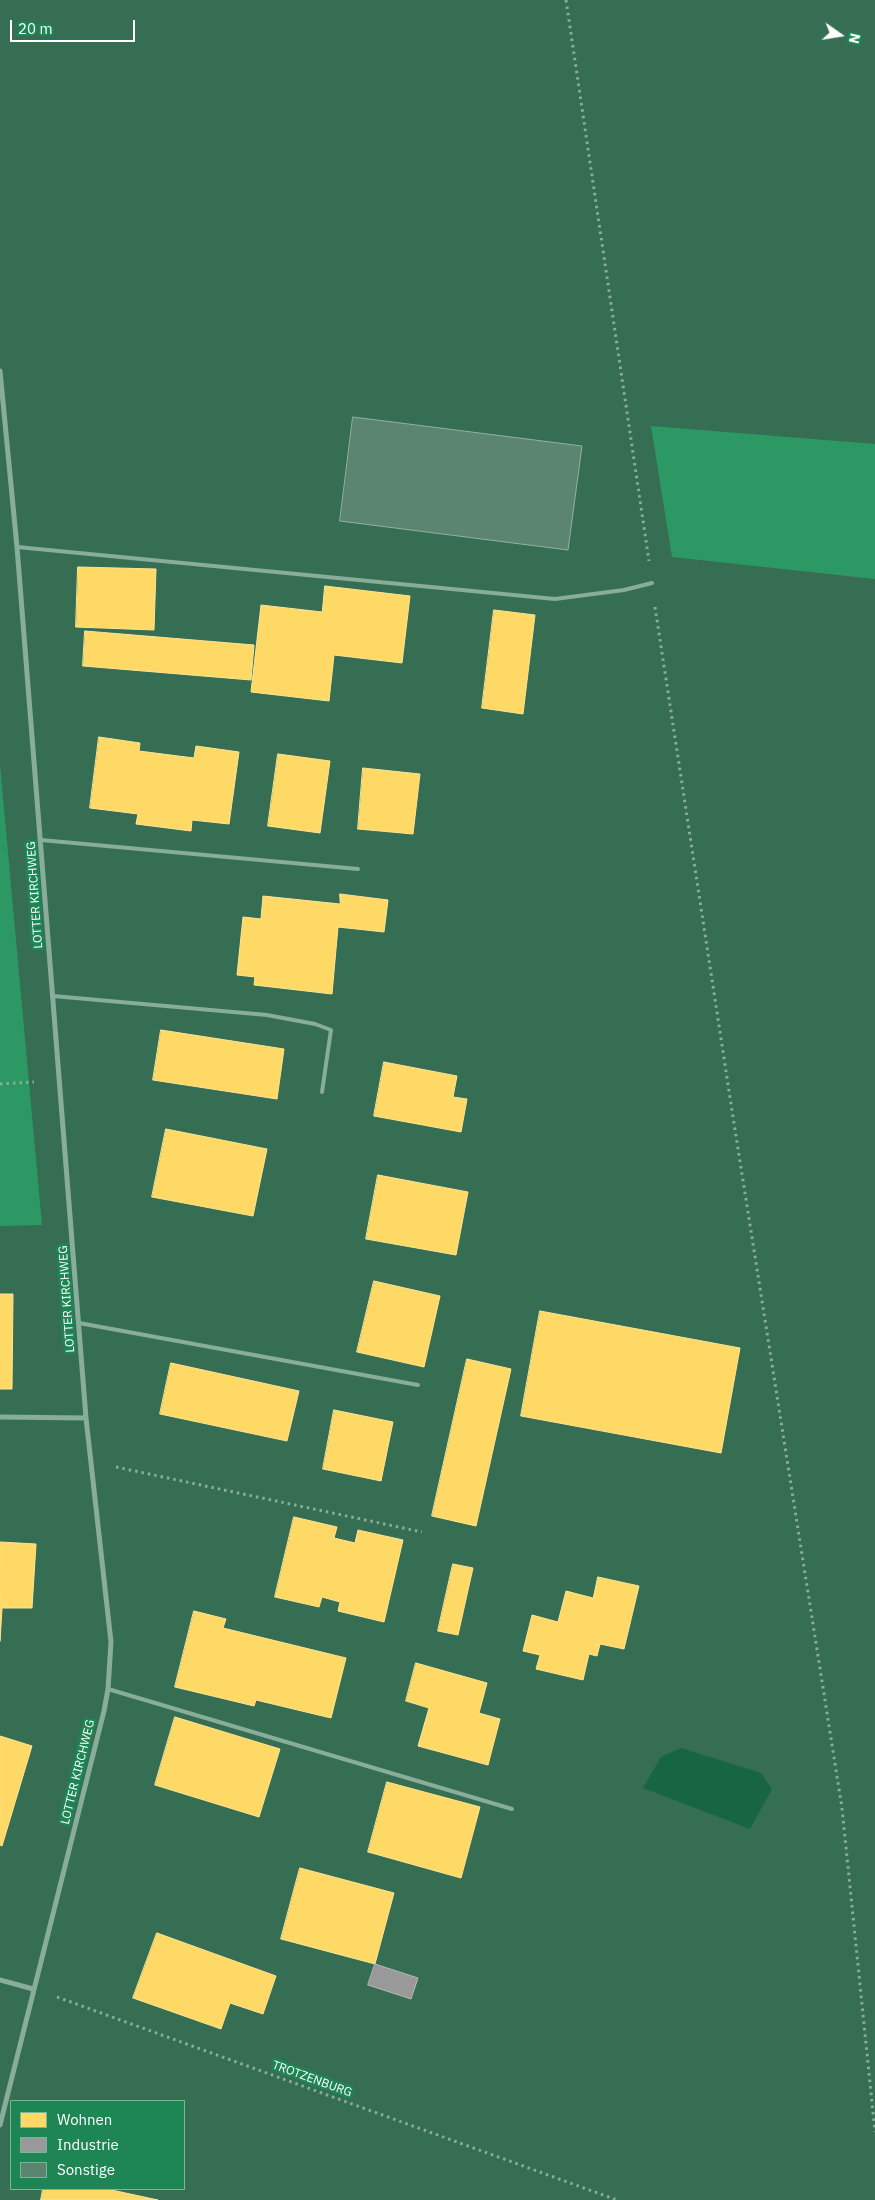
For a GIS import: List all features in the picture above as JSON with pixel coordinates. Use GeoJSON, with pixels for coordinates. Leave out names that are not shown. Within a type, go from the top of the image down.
{"type":"FeatureCollection","features":[{"type":"Feature","properties":{"kind":"street","name":"LOTTER KIRCHWEG"},"geometry":{"type":"LineString","coordinates":[[0,371],[17,547],[86,1418],[112,1642],[108,1690],[0,2125]]}},
{"type":"Feature","properties":{"kind":"street"},"geometry":{"type":"LineString","coordinates":[[0,1417],[86,1418]]}},
{"type":"Feature","properties":{"kind":"street"},"geometry":{"type":"LineString","coordinates":[[0,1980],[33,1989]]}},
{"type":"Feature","properties":{"kind":"lane"},"geometry":{"type":"LineString","coordinates":[[17,547],[555,599],[624,590],[652,583]]}},
{"type":"Feature","properties":{"kind":"lane"},"geometry":{"type":"LineString","coordinates":[[41,840],[358,869]]}},
{"type":"Feature","properties":{"kind":"lane"},"geometry":{"type":"LineString","coordinates":[[53,996],[267,1015],[315,1024],[331,1030],[322,1092]]}},
{"type":"Feature","properties":{"kind":"lane"},"geometry":{"type":"LineString","coordinates":[[79,1323],[418,1385]]}},
{"type":"Feature","properties":{"kind":"lane"},"geometry":{"type":"LineString","coordinates":[[108,1690],[512,1809]]}},
{"type":"Feature","properties":{"kind":"path"},"geometry":{"type":"LineString","coordinates":[[566,0],[734,1126],[842,1808],[875,2132]]}},
{"type":"Feature","properties":{"kind":"path"},"geometry":{"type":"LineString","coordinates":[[0,1084],[60,1080]]}},
{"type":"Feature","properties":{"kind":"path"},"geometry":{"type":"LineString","coordinates":[[91,1462],[422,1532]]}},
{"type":"Feature","properties":{"kind":"path","name":"TROTZENBURG"},"geometry":{"type":"LineString","coordinates":[[33,1989],[617,2200]]}},
{"type":"Feature","properties":{"kind":"shaded area"},"geometry":{"type":"Polygon","coordinates":[[[651,426],[875,444],[875,579],[672,557],[651,426]]]}},
{"type":"Feature","properties":{"kind":"shaded area"},"geometry":{"type":"Polygon","coordinates":[[[0,765],[42,1225],[0,1226],[0,765]]]}},
{"type":"Feature","properties":{"kind":"shaded area"},"geometry":{"type":"Polygon","coordinates":[[[681,1748],[761,1773],[772,1789],[750,1829],[643,1788],[661,1757],[681,1748]]]}},
{"type":"Feature","properties":{"kind":"building: Wohnen"},"geometry":{"type":"Polygon","coordinates":[[[78,567],[156,569],[154,630],[76,627],[78,567]]]}},
{"type":"Feature","properties":{"kind":"building: Wohnen"},"geometry":{"type":"Polygon","coordinates":[[[325,586],[410,596],[402,663],[334,655],[329,701],[251,692],[261,605],[322,612],[325,586]]]}},
{"type":"Feature","properties":{"kind":"building: Wohnen"},"geometry":{"type":"Polygon","coordinates":[[[494,610],[535,615],[523,714],[482,708],[494,610]]]}},
{"type":"Feature","properties":{"kind":"building: Wohnen"},"geometry":{"type":"Polygon","coordinates":[[[85,631],[254,645],[251,680],[83,666],[85,631]]]}},
{"type":"Feature","properties":{"kind":"building: Wohnen"},"geometry":{"type":"Polygon","coordinates":[[[99,737],[140,743],[139,751],[194,758],[196,746],[239,752],[229,824],[192,820],[191,831],[136,824],[138,814],[90,808],[99,737]]]}},
{"type":"Feature","properties":{"kind":"building: Wohnen"},"geometry":{"type":"Polygon","coordinates":[[[278,754],[330,761],[320,833],[268,826],[278,754]]]}},
{"type":"Feature","properties":{"kind":"building: Wohnen"},"geometry":{"type":"Polygon","coordinates":[[[363,768],[420,774],[413,834],[358,829],[363,768]]]}},
{"type":"Feature","properties":{"kind":"building: Wohnen"},"geometry":{"type":"Polygon","coordinates":[[[340,894],[388,900],[384,932],[338,927],[332,994],[254,985],[255,977],[237,975],[243,917],[261,919],[263,896],[340,904],[340,894]]]}},
{"type":"Feature","properties":{"kind":"building: Wohnen"},"geometry":{"type":"Polygon","coordinates":[[[161,1030],[284,1049],[277,1099],[153,1080],[161,1030]]]}},
{"type":"Feature","properties":{"kind":"building: Wohnen"},"geometry":{"type":"Polygon","coordinates":[[[384,1062],[457,1076],[453,1097],[467,1099],[461,1132],[374,1116],[384,1062]]]}},
{"type":"Feature","properties":{"kind":"building: Wohnen"},"geometry":{"type":"Polygon","coordinates":[[[166,1129],[267,1149],[253,1216],[152,1197],[166,1129]]]}},
{"type":"Feature","properties":{"kind":"building: Wohnen"},"geometry":{"type":"Polygon","coordinates":[[[378,1175],[468,1192],[456,1255],[366,1239],[378,1175]]]}},
{"type":"Feature","properties":{"kind":"building: Wohnen"},"geometry":{"type":"Polygon","coordinates":[[[374,1281],[440,1296],[424,1367],[357,1352],[374,1281]]]}},
{"type":"Feature","properties":{"kind":"building: Wohnen"},"geometry":{"type":"Polygon","coordinates":[[[0,1294],[13,1294],[12,1389],[0,1389],[0,1294]]]}},
{"type":"Feature","properties":{"kind":"building: Wohnen"},"geometry":{"type":"Polygon","coordinates":[[[540,1311],[740,1348],[721,1453],[521,1416],[540,1311]]]}},
{"type":"Feature","properties":{"kind":"building: Wohnen"},"geometry":{"type":"Polygon","coordinates":[[[467,1359],[511,1369],[476,1526],[432,1516],[467,1359]]]}},
{"type":"Feature","properties":{"kind":"building: Wohnen"},"geometry":{"type":"Polygon","coordinates":[[[171,1363],[299,1391],[287,1441],[160,1414],[171,1363]]]}},
{"type":"Feature","properties":{"kind":"building: Wohnen"},"geometry":{"type":"Polygon","coordinates":[[[334,1410],[393,1422],[381,1481],[323,1469],[334,1410]]]}},
{"type":"Feature","properties":{"kind":"building: Wohnen"},"geometry":{"type":"Polygon","coordinates":[[[294,1517],[337,1527],[334,1538],[355,1543],[358,1530],[403,1540],[384,1622],[338,1611],[340,1602],[322,1597],[319,1607],[275,1597],[294,1517]]]}},
{"type":"Feature","properties":{"kind":"building: Wohnen"},"geometry":{"type":"Polygon","coordinates":[[[0,1542],[36,1544],[32,1608],[2,1608],[0,1641],[0,1542]]]}},
{"type":"Feature","properties":{"kind":"building: Wohnen"},"geometry":{"type":"Polygon","coordinates":[[[453,1564],[473,1568],[458,1635],[438,1631],[453,1564]]]}},
{"type":"Feature","properties":{"kind":"building: Wohnen"},"geometry":{"type":"Polygon","coordinates":[[[598,1577],[639,1586],[624,1649],[600,1644],[597,1656],[589,1654],[583,1680],[536,1669],[540,1655],[523,1651],[532,1615],[558,1622],[566,1591],[593,1598],[598,1577]]]}},
{"type":"Feature","properties":{"kind":"building: Wohnen"},"geometry":{"type":"Polygon","coordinates":[[[194,1611],[226,1619],[223,1628],[346,1658],[331,1718],[256,1700],[254,1706],[175,1687],[194,1611]]]}},
{"type":"Feature","properties":{"kind":"building: Wohnen"},"geometry":{"type":"Polygon","coordinates":[[[416,1663],[487,1683],[479,1713],[500,1719],[488,1765],[418,1746],[429,1708],[406,1701],[416,1663]]]}},
{"type":"Feature","properties":{"kind":"building: Wohnen"},"geometry":{"type":"Polygon","coordinates":[[[175,1717],[280,1749],[259,1817],[155,1785],[175,1717]]]}},
{"type":"Feature","properties":{"kind":"building: Wohnen"},"geometry":{"type":"Polygon","coordinates":[[[0,1736],[32,1746],[2,1846],[0,1845],[0,1736]]]}},
{"type":"Feature","properties":{"kind":"building: Wohnen"},"geometry":{"type":"Polygon","coordinates":[[[387,1782],[480,1807],[461,1878],[368,1852],[387,1782]]]}},
{"type":"Feature","properties":{"kind":"building: Wohnen"},"geometry":{"type":"Polygon","coordinates":[[[300,1868],[394,1893],[375,1964],[281,1939],[300,1868]]]}},
{"type":"Feature","properties":{"kind":"building: Wohnen"},"geometry":{"type":"Polygon","coordinates":[[[157,1933],[276,1976],[263,2014],[230,2003],[221,2029],[133,1998],[157,1933]]]}},
{"type":"Feature","properties":{"kind":"building: Wohnen"},"geometry":{"type":"Polygon","coordinates":[[[43,2190],[112,2190],[158,2200],[41,2200],[43,2190]]]}},
{"type":"Feature","properties":{"kind":"building: Industrie"},"geometry":{"type":"Polygon","coordinates":[[[375,1964],[418,1978],[411,1999],[368,1985],[375,1964]]]}},
{"type":"Feature","properties":{"kind":"building: Sonstige"},"geometry":{"type":"Polygon","coordinates":[[[353,417],[582,446],[568,550],[340,521],[353,417]]]}}]}
